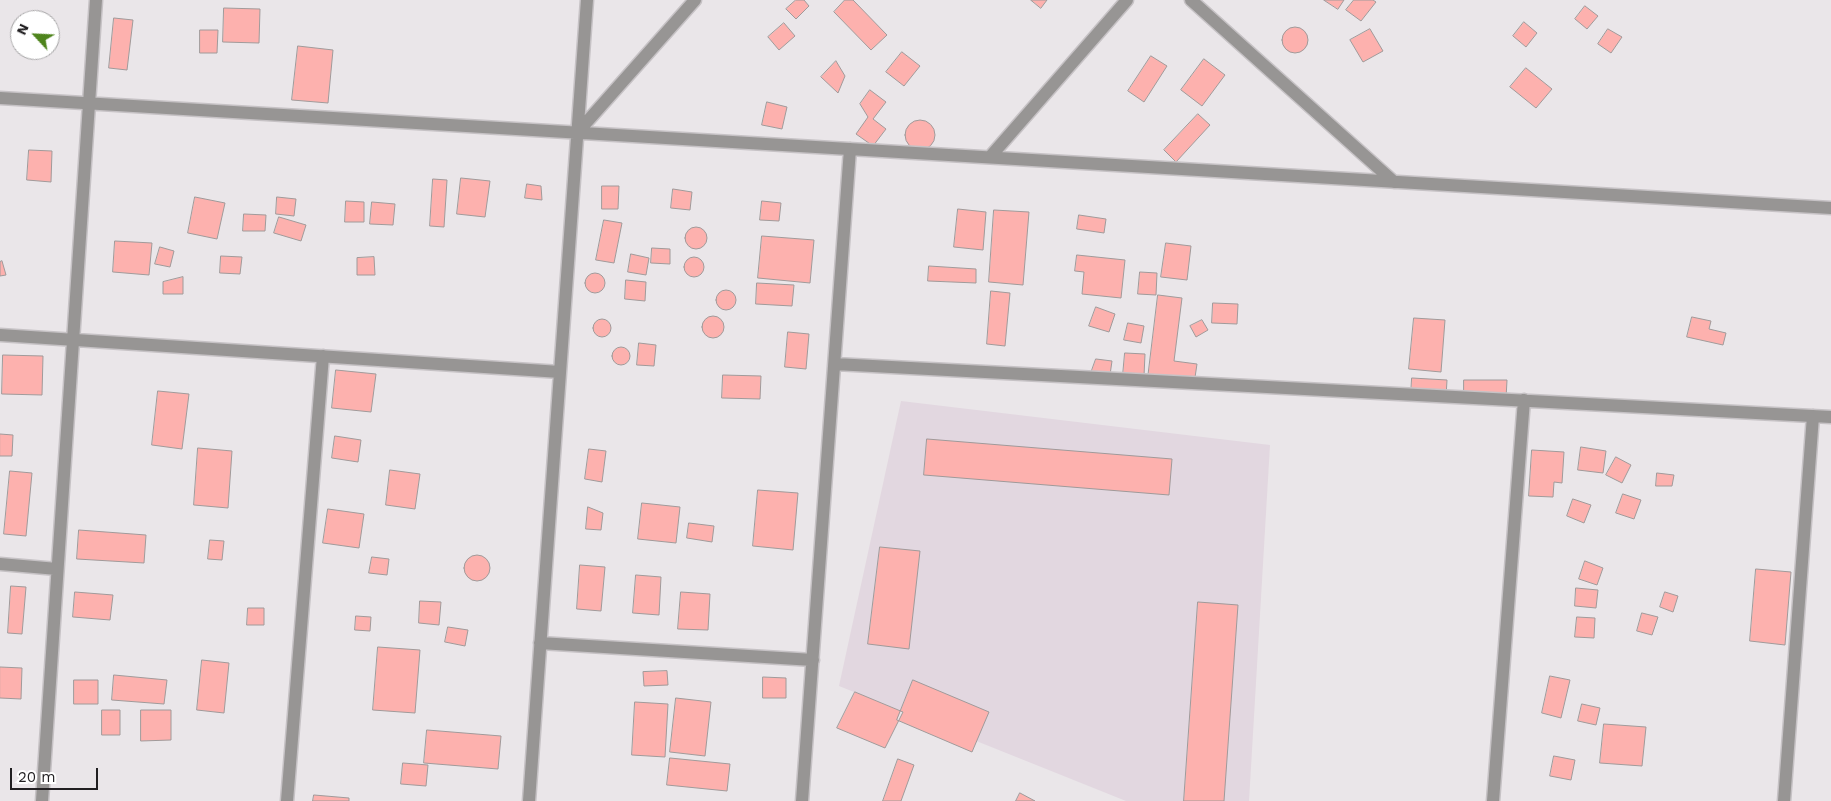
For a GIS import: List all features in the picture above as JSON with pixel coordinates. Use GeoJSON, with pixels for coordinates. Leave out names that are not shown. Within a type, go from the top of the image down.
{"type":"FeatureCollection","features":[{"type":"Feature","properties":{"kind":"street"},"geometry":{"type":"LineString","coordinates":[[42,801],[96,0]]}},
{"type":"Feature","properties":{"kind":"street"},"geometry":{"type":"LineString","coordinates":[[529,801],[587,0]]}},
{"type":"Feature","properties":{"kind":"street"},"geometry":{"type":"LineString","coordinates":[[578,133],[695,0]]}},
{"type":"Feature","properties":{"kind":"street"},"geometry":{"type":"LineString","coordinates":[[990,157],[1127,0]]}},
{"type":"Feature","properties":{"kind":"street"},"geometry":{"type":"LineString","coordinates":[[1191,0],[1394,182]]}},
{"type":"Feature","properties":{"kind":"street"},"geometry":{"type":"LineString","coordinates":[[0,98],[1831,208]]}},
{"type":"Feature","properties":{"kind":"street"},"geometry":{"type":"LineString","coordinates":[[802,801],[850,149]]}},
{"type":"Feature","properties":{"kind":"street"},"geometry":{"type":"LineString","coordinates":[[0,334],[560,372]]}},
{"type":"Feature","properties":{"kind":"street"},"geometry":{"type":"LineString","coordinates":[[287,801],[323,356]]}},
{"type":"Feature","properties":{"kind":"street"},"geometry":{"type":"LineString","coordinates":[[835,364],[1831,417]]}},
{"type":"Feature","properties":{"kind":"street"},"geometry":{"type":"LineString","coordinates":[[1493,801],[1524,400]]}},
{"type":"Feature","properties":{"kind":"street"},"geometry":{"type":"LineString","coordinates":[[1784,801],[1813,416]]}},
{"type":"Feature","properties":{"kind":"street"},"geometry":{"type":"LineString","coordinates":[[0,564],[57,569]]}},
{"type":"Feature","properties":{"kind":"street"},"geometry":{"type":"LineString","coordinates":[[540,643],[813,660]]}},
{"type":"Feature","properties":{"kind":"shaded area"},"geometry":{"type":"Polygon","coordinates":[[[901,401],[1270,445],[1249,801],[1126,801],[839,686],[901,401]]]}},
{"type":"Feature","properties":{"kind":"building"},"geometry":{"type":"Polygon","coordinates":[[[796,0],[804,0],[809,6],[796,19],[786,9],[796,0]]]}},
{"type":"Feature","properties":{"kind":"building"},"geometry":{"type":"Polygon","coordinates":[[[845,0],[853,0],[887,35],[871,50],[834,12],[845,0]]]}},
{"type":"Feature","properties":{"kind":"building"},"geometry":{"type":"Polygon","coordinates":[[[1031,0],[1047,0],[1041,8],[1031,0]]]}},
{"type":"Feature","properties":{"kind":"building"},"geometry":{"type":"Polygon","coordinates":[[[1324,0],[1344,0],[1338,9],[1324,0]]]}},
{"type":"Feature","properties":{"kind":"building"},"geometry":{"type":"Polygon","coordinates":[[[1354,0],[1373,0],[1376,2],[1361,21],[1346,10],[1354,0]]]}},
{"type":"Feature","properties":{"kind":"building"},"geometry":{"type":"Polygon","coordinates":[[[1585,6],[1598,16],[1587,29],[1575,19],[1585,6]]]}},
{"type":"Feature","properties":{"kind":"building"},"geometry":{"type":"Polygon","coordinates":[[[224,8],[260,9],[259,43],[223,42],[224,8]]]}},
{"type":"Feature","properties":{"kind":"building"},"geometry":{"type":"Polygon","coordinates":[[[114,18],[133,20],[127,70],[109,68],[114,18]]]}},
{"type":"Feature","properties":{"kind":"building"},"geometry":{"type":"Polygon","coordinates":[[[1524,22],[1537,33],[1526,47],[1513,36],[1524,22]]]}},
{"type":"Feature","properties":{"kind":"building"},"geometry":{"type":"Polygon","coordinates":[[[784,23],[795,36],[779,50],[768,37],[784,23]]]}},
{"type":"Feature","properties":{"kind":"building"},"geometry":{"type":"Polygon","coordinates":[[[1295,27],[1304,31],[1308,40],[1304,49],[1295,53],[1286,49],[1282,40],[1286,31],[1295,27]]]}},
{"type":"Feature","properties":{"kind":"building"},"geometry":{"type":"Polygon","coordinates":[[[1370,29],[1383,51],[1363,62],[1350,40],[1370,29]]]}},
{"type":"Feature","properties":{"kind":"building"},"geometry":{"type":"Polygon","coordinates":[[[1608,29],[1622,37],[1611,53],[1598,44],[1608,29]]]}},
{"type":"Feature","properties":{"kind":"building"},"geometry":{"type":"Polygon","coordinates":[[[200,30],[218,30],[217,53],[200,53],[200,30]]]}},
{"type":"Feature","properties":{"kind":"building"},"geometry":{"type":"Polygon","coordinates":[[[298,46],[333,50],[328,103],[292,100],[298,46]]]}},
{"type":"Feature","properties":{"kind":"building"},"geometry":{"type":"Polygon","coordinates":[[[902,52],[920,66],[904,86],[886,72],[902,52]]]}},
{"type":"Feature","properties":{"kind":"building"},"geometry":{"type":"Polygon","coordinates":[[[1151,56],[1167,66],[1144,102],[1128,91],[1151,56]]]}},
{"type":"Feature","properties":{"kind":"building"},"geometry":{"type":"Polygon","coordinates":[[[1204,59],[1225,75],[1202,106],[1181,90],[1204,59]]]}},
{"type":"Feature","properties":{"kind":"building"},"geometry":{"type":"Polygon","coordinates":[[[836,61],[845,76],[838,93],[821,77],[836,61]]]}},
{"type":"Feature","properties":{"kind":"building"},"geometry":{"type":"Polygon","coordinates":[[[1526,68],[1552,89],[1536,108],[1510,87],[1526,68]]]}},
{"type":"Feature","properties":{"kind":"building"},"geometry":{"type":"Polygon","coordinates":[[[870,90],[886,102],[873,119],[886,129],[873,146],[856,134],[868,117],[860,104],[870,90]]]}},
{"type":"Feature","properties":{"kind":"building"},"geometry":{"type":"Polygon","coordinates":[[[767,102],[787,107],[782,129],[762,125],[767,102]]]}},
{"type":"Feature","properties":{"kind":"building"},"geometry":{"type":"Polygon","coordinates":[[[1198,114],[1210,125],[1176,162],[1164,150],[1198,114]]]}},
{"type":"Feature","properties":{"kind":"building"},"geometry":{"type":"Polygon","coordinates":[[[920,120],[931,124],[935,135],[931,146],[920,150],[909,146],[905,135],[909,124],[920,120]]]}},
{"type":"Feature","properties":{"kind":"building"},"geometry":{"type":"Polygon","coordinates":[[[29,150],[52,151],[51,182],[27,180],[29,150]]]}},
{"type":"Feature","properties":{"kind":"building"},"geometry":{"type":"Polygon","coordinates":[[[461,178],[490,181],[485,217],[457,214],[461,178]]]}},
{"type":"Feature","properties":{"kind":"building"},"geometry":{"type":"Polygon","coordinates":[[[433,179],[447,180],[444,227],[430,226],[433,179]]]}},
{"type":"Feature","properties":{"kind":"building"},"geometry":{"type":"Polygon","coordinates":[[[527,184],[541,186],[542,200],[525,198],[527,184]]]}},
{"type":"Feature","properties":{"kind":"building"},"geometry":{"type":"Polygon","coordinates":[[[602,186],[619,186],[618,209],[602,209],[602,186]]]}},
{"type":"Feature","properties":{"kind":"building"},"geometry":{"type":"Polygon","coordinates":[[[673,189],[692,192],[690,210],[671,208],[673,189]]]}},
{"type":"Feature","properties":{"kind":"building"},"geometry":{"type":"Polygon","coordinates":[[[195,197],[225,203],[217,239],[188,233],[195,197]]]}},
{"type":"Feature","properties":{"kind":"building"},"geometry":{"type":"Polygon","coordinates":[[[277,197],[296,199],[294,216],[276,214],[277,197]]]}},
{"type":"Feature","properties":{"kind":"building"},"geometry":{"type":"Polygon","coordinates":[[[346,201],[364,202],[364,222],[345,222],[346,201]]]}},
{"type":"Feature","properties":{"kind":"building"},"geometry":{"type":"Polygon","coordinates":[[[762,201],[781,203],[779,221],[760,220],[762,201]]]}},
{"type":"Feature","properties":{"kind":"building"},"geometry":{"type":"Polygon","coordinates":[[[372,202],[395,204],[393,225],[370,224],[372,202]]]}},
{"type":"Feature","properties":{"kind":"building"},"geometry":{"type":"Polygon","coordinates":[[[958,209],[986,212],[983,250],[954,247],[958,209]]]}},
{"type":"Feature","properties":{"kind":"building"},"geometry":{"type":"Polygon","coordinates":[[[994,210],[1029,212],[1023,285],[989,282],[994,210]]]}},
{"type":"Feature","properties":{"kind":"building"},"geometry":{"type":"Polygon","coordinates":[[[244,214],[266,215],[265,231],[243,231],[244,214]]]}},
{"type":"Feature","properties":{"kind":"building"},"geometry":{"type":"Polygon","coordinates":[[[1079,215],[1106,219],[1104,233],[1077,229],[1079,215]]]}},
{"type":"Feature","properties":{"kind":"building"},"geometry":{"type":"Polygon","coordinates":[[[279,217],[306,225],[301,241],[274,233],[279,217]]]}},
{"type":"Feature","properties":{"kind":"building"},"geometry":{"type":"Polygon","coordinates":[[[604,220],[622,223],[614,263],[596,260],[604,220]]]}},
{"type":"Feature","properties":{"kind":"building"},"geometry":{"type":"Polygon","coordinates":[[[692,227],[700,227],[707,234],[707,242],[700,249],[692,249],[685,242],[685,234],[692,227]]]}},
{"type":"Feature","properties":{"kind":"building"},"geometry":{"type":"Polygon","coordinates":[[[762,236],[814,240],[810,283],[758,278],[762,236]]]}},
{"type":"Feature","properties":{"kind":"building"},"geometry":{"type":"Polygon","coordinates":[[[115,241],[152,243],[149,275],[113,272],[115,241]]]}},
{"type":"Feature","properties":{"kind":"building"},"geometry":{"type":"Polygon","coordinates":[[[1166,243],[1191,246],[1187,280],[1161,277],[1166,243]]]}},
{"type":"Feature","properties":{"kind":"building"},"geometry":{"type":"Polygon","coordinates":[[[160,247],[174,251],[170,267],[155,264],[160,247]]]}},
{"type":"Feature","properties":{"kind":"building"},"geometry":{"type":"Polygon","coordinates":[[[652,248],[670,249],[670,264],[651,263],[652,248]]]}},
{"type":"Feature","properties":{"kind":"building"},"geometry":{"type":"Polygon","coordinates":[[[631,254],[649,258],[646,275],[628,272],[631,254]]]}},
{"type":"Feature","properties":{"kind":"building"},"geometry":{"type":"Polygon","coordinates":[[[1077,255],[1125,260],[1121,298],[1082,294],[1084,272],[1075,271],[1077,255]]]}},
{"type":"Feature","properties":{"kind":"building"},"geometry":{"type":"Polygon","coordinates":[[[221,256],[242,257],[240,274],[220,273],[221,256]]]}},
{"type":"Feature","properties":{"kind":"building"},"geometry":{"type":"Polygon","coordinates":[[[374,257],[375,275],[357,275],[357,258],[374,257]]]}},
{"type":"Feature","properties":{"kind":"building"},"geometry":{"type":"Polygon","coordinates":[[[694,257],[701,260],[704,267],[701,274],[694,277],[687,274],[684,267],[687,260],[694,257]]]}},
{"type":"Feature","properties":{"kind":"building"},"geometry":{"type":"Polygon","coordinates":[[[2,261],[6,275],[0,276],[0,262],[2,261]]]}},
{"type":"Feature","properties":{"kind":"building"},"geometry":{"type":"Polygon","coordinates":[[[929,266],[976,269],[976,283],[928,281],[929,266]]]}},
{"type":"Feature","properties":{"kind":"building"},"geometry":{"type":"Polygon","coordinates":[[[1140,272],[1157,273],[1156,295],[1138,294],[1140,272]]]}},
{"type":"Feature","properties":{"kind":"building"},"geometry":{"type":"Polygon","coordinates":[[[595,273],[602,276],[605,283],[602,290],[595,293],[588,290],[585,283],[588,276],[595,273]]]}},
{"type":"Feature","properties":{"kind":"building"},"geometry":{"type":"Polygon","coordinates":[[[183,277],[183,294],[163,294],[163,282],[183,277]]]}},
{"type":"Feature","properties":{"kind":"building"},"geometry":{"type":"Polygon","coordinates":[[[626,280],[646,282],[645,301],[625,299],[626,280]]]}},
{"type":"Feature","properties":{"kind":"building"},"geometry":{"type":"Polygon","coordinates":[[[757,283],[794,285],[792,306],[756,304],[757,283]]]}},
{"type":"Feature","properties":{"kind":"building"},"geometry":{"type":"Polygon","coordinates":[[[722,290],[730,290],[736,296],[736,304],[730,310],[722,310],[716,304],[716,296],[722,290]]]}},
{"type":"Feature","properties":{"kind":"building"},"geometry":{"type":"Polygon","coordinates":[[[991,291],[1010,293],[1005,346],[987,344],[991,291]]]}},
{"type":"Feature","properties":{"kind":"building"},"geometry":{"type":"Polygon","coordinates":[[[1158,295],[1182,298],[1174,361],[1197,364],[1194,384],[1148,378],[1158,295]]]}},
{"type":"Feature","properties":{"kind":"building"},"geometry":{"type":"Polygon","coordinates":[[[1213,303],[1238,304],[1237,324],[1212,323],[1213,303]]]}},
{"type":"Feature","properties":{"kind":"building"},"geometry":{"type":"Polygon","coordinates":[[[1096,307],[1115,314],[1109,332],[1089,326],[1096,307]]]}},
{"type":"Feature","properties":{"kind":"building"},"geometry":{"type":"Polygon","coordinates":[[[713,316],[721,319],[724,327],[721,335],[713,338],[705,335],[702,327],[705,319],[713,316]]]}},
{"type":"Feature","properties":{"kind":"building"},"geometry":{"type":"Polygon","coordinates":[[[1692,317],[1711,321],[1709,329],[1726,333],[1723,345],[1687,337],[1692,317]]]}},
{"type":"Feature","properties":{"kind":"building"},"geometry":{"type":"Polygon","coordinates":[[[1414,318],[1445,320],[1441,372],[1409,369],[1414,318]]]}},
{"type":"Feature","properties":{"kind":"building"},"geometry":{"type":"Polygon","coordinates":[[[598,319],[606,319],[611,324],[609,335],[598,337],[593,332],[593,324],[598,319]]]}},
{"type":"Feature","properties":{"kind":"building"},"geometry":{"type":"Polygon","coordinates":[[[1202,320],[1208,330],[1196,337],[1190,326],[1202,320]]]}},
{"type":"Feature","properties":{"kind":"building"},"geometry":{"type":"Polygon","coordinates":[[[1128,323],[1144,326],[1141,343],[1124,340],[1128,323]]]}},
{"type":"Feature","properties":{"kind":"building"},"geometry":{"type":"Polygon","coordinates":[[[788,332],[809,334],[806,369],[785,367],[788,332]]]}},
{"type":"Feature","properties":{"kind":"building"},"geometry":{"type":"Polygon","coordinates":[[[639,343],[656,345],[654,366],[637,365],[639,343]]]}},
{"type":"Feature","properties":{"kind":"building"},"geometry":{"type":"Polygon","coordinates":[[[621,347],[629,352],[630,356],[625,364],[621,365],[613,360],[612,356],[617,348],[621,347]]]}},
{"type":"Feature","properties":{"kind":"building"},"geometry":{"type":"Polygon","coordinates":[[[1125,353],[1145,354],[1144,376],[1123,375],[1125,353]]]}},
{"type":"Feature","properties":{"kind":"building"},"geometry":{"type":"Polygon","coordinates":[[[3,355],[43,356],[42,395],[2,394],[3,355]]]}},
{"type":"Feature","properties":{"kind":"building"},"geometry":{"type":"Polygon","coordinates":[[[1096,359],[1112,361],[1110,375],[1091,373],[1096,359]]]}},
{"type":"Feature","properties":{"kind":"building"},"geometry":{"type":"Polygon","coordinates":[[[336,370],[376,374],[371,412],[332,408],[336,370]]]}},
{"type":"Feature","properties":{"kind":"building"},"geometry":{"type":"Polygon","coordinates":[[[723,375],[761,376],[760,399],[722,398],[723,375]]]}},
{"type":"Feature","properties":{"kind":"building"},"geometry":{"type":"Polygon","coordinates":[[[1412,378],[1447,380],[1446,397],[1411,395],[1412,378]]]}},
{"type":"Feature","properties":{"kind":"building"},"geometry":{"type":"Polygon","coordinates":[[[1464,380],[1507,380],[1506,399],[1464,398],[1464,380]]]}},
{"type":"Feature","properties":{"kind":"building"},"geometry":{"type":"Polygon","coordinates":[[[158,391],[189,394],[182,449],[152,445],[158,391]]]}},
{"type":"Feature","properties":{"kind":"building"},"geometry":{"type":"Polygon","coordinates":[[[0,434],[13,435],[12,456],[0,456],[0,434]]]}},
{"type":"Feature","properties":{"kind":"building"},"geometry":{"type":"Polygon","coordinates":[[[335,436],[361,440],[358,462],[332,458],[335,436]]]}},
{"type":"Feature","properties":{"kind":"building"},"geometry":{"type":"Polygon","coordinates":[[[927,439],[1172,459],[1169,495],[924,475],[927,439]]]}},
{"type":"Feature","properties":{"kind":"building"},"geometry":{"type":"Polygon","coordinates":[[[1581,447],[1606,451],[1603,473],[1578,470],[1581,447]]]}},
{"type":"Feature","properties":{"kind":"building"},"geometry":{"type":"Polygon","coordinates":[[[198,448],[232,451],[228,508],[194,505],[198,448]]]}},
{"type":"Feature","properties":{"kind":"building"},"geometry":{"type":"Polygon","coordinates":[[[589,449],[606,451],[602,482],[585,479],[589,449]]]}},
{"type":"Feature","properties":{"kind":"building"},"geometry":{"type":"Polygon","coordinates":[[[1532,450],[1564,452],[1562,483],[1554,482],[1553,497],[1529,496],[1532,450]]]}},
{"type":"Feature","properties":{"kind":"building"},"geometry":{"type":"Polygon","coordinates":[[[1616,457],[1631,465],[1622,483],[1606,475],[1616,457]]]}},
{"type":"Feature","properties":{"kind":"building"},"geometry":{"type":"Polygon","coordinates":[[[390,470],[420,474],[415,509],[386,505],[390,470]]]}},
{"type":"Feature","properties":{"kind":"building"},"geometry":{"type":"Polygon","coordinates":[[[10,471],[32,473],[26,536],[4,534],[10,471]]]}},
{"type":"Feature","properties":{"kind":"building"},"geometry":{"type":"Polygon","coordinates":[[[1657,473],[1674,475],[1672,486],[1656,486],[1657,473]]]}},
{"type":"Feature","properties":{"kind":"building"},"geometry":{"type":"Polygon","coordinates":[[[758,490],[798,493],[793,550],[753,546],[758,490]]]}},
{"type":"Feature","properties":{"kind":"building"},"geometry":{"type":"Polygon","coordinates":[[[1623,494],[1641,500],[1634,519],[1616,513],[1623,494]]]}},
{"type":"Feature","properties":{"kind":"building"},"geometry":{"type":"Polygon","coordinates":[[[1573,499],[1591,505],[1584,523],[1567,516],[1573,499]]]}},
{"type":"Feature","properties":{"kind":"building"},"geometry":{"type":"Polygon","coordinates":[[[642,503],[680,507],[676,543],[638,539],[642,503]]]}},
{"type":"Feature","properties":{"kind":"building"},"geometry":{"type":"Polygon","coordinates":[[[588,507],[603,513],[601,530],[586,529],[588,507]]]}},
{"type":"Feature","properties":{"kind":"building"},"geometry":{"type":"Polygon","coordinates":[[[328,509],[364,514],[359,548],[323,543],[328,509]]]}},
{"type":"Feature","properties":{"kind":"building"},"geometry":{"type":"Polygon","coordinates":[[[689,523],[714,526],[712,542],[687,538],[689,523]]]}},
{"type":"Feature","properties":{"kind":"building"},"geometry":{"type":"Polygon","coordinates":[[[79,530],[146,535],[144,563],[77,559],[79,530]]]}},
{"type":"Feature","properties":{"kind":"building"},"geometry":{"type":"Polygon","coordinates":[[[210,540],[224,541],[222,560],[208,559],[210,540]]]}},
{"type":"Feature","properties":{"kind":"building"},"geometry":{"type":"Polygon","coordinates":[[[880,547],[920,551],[909,649],[868,644],[880,547]]]}},
{"type":"Feature","properties":{"kind":"building"},"geometry":{"type":"Polygon","coordinates":[[[477,555],[486,559],[490,568],[486,577],[477,581],[468,577],[464,568],[468,559],[477,555]]]}},
{"type":"Feature","properties":{"kind":"building"},"geometry":{"type":"Polygon","coordinates":[[[372,557],[389,559],[387,575],[369,573],[372,557]]]}},
{"type":"Feature","properties":{"kind":"building"},"geometry":{"type":"Polygon","coordinates":[[[1585,561],[1603,568],[1597,585],[1579,579],[1585,561]]]}},
{"type":"Feature","properties":{"kind":"building"},"geometry":{"type":"Polygon","coordinates":[[[580,565],[605,567],[601,611],[577,609],[580,565]]]}},
{"type":"Feature","properties":{"kind":"building"},"geometry":{"type":"Polygon","coordinates":[[[1756,569],[1791,572],[1785,645],[1750,641],[1756,569]]]}},
{"type":"Feature","properties":{"kind":"building"},"geometry":{"type":"Polygon","coordinates":[[[636,575],[661,577],[659,615],[633,613],[636,575]]]}},
{"type":"Feature","properties":{"kind":"building"},"geometry":{"type":"Polygon","coordinates":[[[11,586],[26,587],[22,634],[8,633],[11,586]]]}},
{"type":"Feature","properties":{"kind":"building"},"geometry":{"type":"Polygon","coordinates":[[[1576,588],[1598,590],[1596,608],[1575,606],[1576,588]]]}},
{"type":"Feature","properties":{"kind":"building"},"geometry":{"type":"Polygon","coordinates":[[[75,592],[113,595],[110,620],[73,617],[75,592]]]}},
{"type":"Feature","properties":{"kind":"building"},"geometry":{"type":"Polygon","coordinates":[[[681,592],[710,594],[708,630],[678,629],[681,592]]]}},
{"type":"Feature","properties":{"kind":"building"},"geometry":{"type":"Polygon","coordinates":[[[1665,592],[1678,596],[1673,612],[1660,607],[1665,592]]]}},
{"type":"Feature","properties":{"kind":"building"},"geometry":{"type":"Polygon","coordinates":[[[420,601],[441,602],[439,625],[419,623],[420,601]]]}},
{"type":"Feature","properties":{"kind":"building"},"geometry":{"type":"Polygon","coordinates":[[[1198,602],[1238,605],[1224,801],[1184,801],[1198,602]]]}},
{"type":"Feature","properties":{"kind":"building"},"geometry":{"type":"Polygon","coordinates":[[[248,608],[264,608],[264,625],[247,625],[248,608]]]}},
{"type":"Feature","properties":{"kind":"building"},"geometry":{"type":"Polygon","coordinates":[[[1642,613],[1658,617],[1652,635],[1637,631],[1642,613]]]}},
{"type":"Feature","properties":{"kind":"building"},"geometry":{"type":"Polygon","coordinates":[[[356,616],[371,617],[370,631],[355,630],[356,616]]]}},
{"type":"Feature","properties":{"kind":"building"},"geometry":{"type":"Polygon","coordinates":[[[1577,617],[1595,618],[1594,638],[1575,637],[1577,617]]]}},
{"type":"Feature","properties":{"kind":"building"},"geometry":{"type":"Polygon","coordinates":[[[448,627],[468,630],[465,646],[445,642],[448,627]]]}},
{"type":"Feature","properties":{"kind":"building"},"geometry":{"type":"Polygon","coordinates":[[[378,647],[420,650],[415,713],[373,710],[378,647]]]}},
{"type":"Feature","properties":{"kind":"building"},"geometry":{"type":"Polygon","coordinates":[[[202,660],[229,663],[224,713],[197,710],[202,660]]]}},
{"type":"Feature","properties":{"kind":"building"},"geometry":{"type":"Polygon","coordinates":[[[0,667],[22,668],[21,699],[0,698],[0,667]]]}},
{"type":"Feature","properties":{"kind":"building"},"geometry":{"type":"Polygon","coordinates":[[[667,671],[668,685],[644,686],[643,672],[667,671]]]}},
{"type":"Feature","properties":{"kind":"building"},"geometry":{"type":"Polygon","coordinates":[[[114,675],[167,680],[164,704],[112,700],[114,675]]]}},
{"type":"Feature","properties":{"kind":"building"},"geometry":{"type":"Polygon","coordinates":[[[1550,676],[1570,680],[1561,718],[1542,713],[1550,676]]]}},
{"type":"Feature","properties":{"kind":"building"},"geometry":{"type":"Polygon","coordinates":[[[763,677],[786,678],[786,698],[763,698],[763,677]]]}},
{"type":"Feature","properties":{"kind":"building"},"geometry":{"type":"Polygon","coordinates":[[[74,680],[98,680],[98,704],[74,704],[74,680]]]}},
{"type":"Feature","properties":{"kind":"building"},"geometry":{"type":"Polygon","coordinates":[[[913,680],[989,712],[972,752],[897,720],[913,680]]]}},
{"type":"Feature","properties":{"kind":"building"},"geometry":{"type":"Polygon","coordinates":[[[855,692],[903,712],[885,748],[837,728],[855,692]]]}},
{"type":"Feature","properties":{"kind":"building"},"geometry":{"type":"Polygon","coordinates":[[[676,698],[711,702],[705,756],[670,752],[676,698]]]}},
{"type":"Feature","properties":{"kind":"building"},"geometry":{"type":"Polygon","coordinates":[[[635,702],[668,704],[665,757],[632,755],[635,702]]]}},
{"type":"Feature","properties":{"kind":"building"},"geometry":{"type":"Polygon","coordinates":[[[1582,704],[1600,708],[1596,725],[1578,721],[1582,704]]]}},
{"type":"Feature","properties":{"kind":"building"},"geometry":{"type":"Polygon","coordinates":[[[102,710],[120,710],[120,735],[102,735],[102,710]]]}},
{"type":"Feature","properties":{"kind":"building"},"geometry":{"type":"Polygon","coordinates":[[[141,710],[171,710],[171,740],[141,741],[141,710]]]}},
{"type":"Feature","properties":{"kind":"building"},"geometry":{"type":"Polygon","coordinates":[[[1604,724],[1646,727],[1642,766],[1600,763],[1604,724]]]}},
{"type":"Feature","properties":{"kind":"building"},"geometry":{"type":"Polygon","coordinates":[[[427,730],[501,736],[498,769],[424,763],[427,730]]]}},
{"type":"Feature","properties":{"kind":"building"},"geometry":{"type":"Polygon","coordinates":[[[1554,756],[1575,760],[1571,780],[1550,776],[1554,756]]]}},
{"type":"Feature","properties":{"kind":"building"},"geometry":{"type":"Polygon","coordinates":[[[670,758],[730,764],[727,791],[667,785],[670,758]]]}},
{"type":"Feature","properties":{"kind":"building"},"geometry":{"type":"Polygon","coordinates":[[[898,759],[914,765],[901,801],[883,801],[898,759]]]}},
{"type":"Feature","properties":{"kind":"building"},"geometry":{"type":"Polygon","coordinates":[[[403,763],[428,765],[426,786],[401,784],[403,763]]]}},
{"type":"Feature","properties":{"kind":"building"},"geometry":{"type":"Polygon","coordinates":[[[1020,793],[1035,801],[1016,801],[1020,793]]]}},
{"type":"Feature","properties":{"kind":"building"},"geometry":{"type":"Polygon","coordinates":[[[314,795],[349,798],[349,801],[313,801],[314,795]]]}}]}
